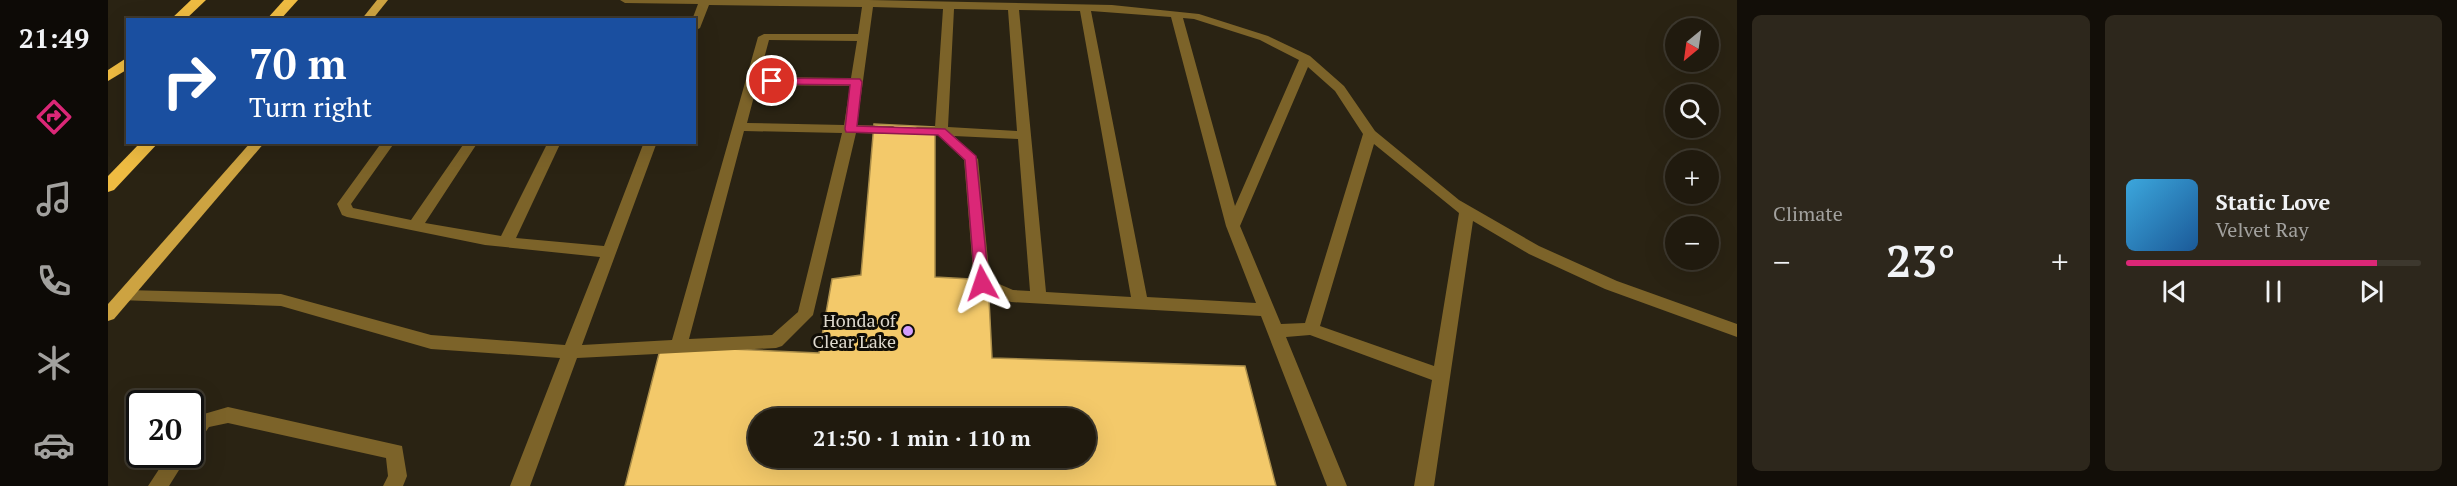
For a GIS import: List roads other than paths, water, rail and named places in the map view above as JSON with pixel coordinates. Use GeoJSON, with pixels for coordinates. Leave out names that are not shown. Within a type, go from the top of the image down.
{"type":"FeatureCollection","features":[{"type":"Feature","properties":{"kind":"highway"},"geometry":{"type":"LineString","coordinates":[[178,18],[199,0]]}},
{"type":"Feature","properties":{"kind":"highway"},"geometry":{"type":"LineString","coordinates":[[274,18],[291,0]]}},
{"type":"Feature","properties":{"kind":"highway"},"geometry":{"type":"LineString","coordinates":[[108,77],[126,63]]}},
{"type":"Feature","properties":{"kind":"highway"},"geometry":{"type":"LineString","coordinates":[[108,186],[149,144]]}},
{"type":"Feature","properties":{"kind":"main road"},"geometry":{"type":"LineString","coordinates":[[368,18],[383,0]]}},
{"type":"Feature","properties":{"kind":"main road"},"geometry":{"type":"LineString","coordinates":[[108,315],[257,144]]}},
{"type":"Feature","properties":{"kind":"lane"},"geometry":{"type":"LineString","coordinates":[[625,0],[1085,8],[1195,16],[1264,38],[1306,59],[1340,89],[1370,134],[1454,203],[1534,250],[1611,285],[1737,331]]}},
{"type":"Feature","properties":{"kind":"lane"},"geometry":{"type":"LineString","coordinates":[[696,23],[705,1]]}},
{"type":"Feature","properties":{"kind":"lane"},"geometry":{"type":"LineString","coordinates":[[125,296],[281,300],[431,342],[571,352],[776,341],[805,315],[850,129],[868,3]]}},
{"type":"Feature","properties":{"kind":"lane"},"geometry":{"type":"LineString","coordinates":[[941,132],[949,6]]}},
{"type":"Feature","properties":{"kind":"lane"},"geometry":{"type":"LineString","coordinates":[[1013,7],[1039,298]]}},
{"type":"Feature","properties":{"kind":"lane"},"geometry":{"type":"LineString","coordinates":[[1085,8],[1140,303]]}},
{"type":"Feature","properties":{"kind":"lane"},"geometry":{"type":"LineString","coordinates":[[1176,14],[1233,226],[1337,486]]}},
{"type":"Feature","properties":{"kind":"lane"},"geometry":{"type":"LineString","coordinates":[[678,347],[764,37],[863,38]]}},
{"type":"Feature","properties":{"kind":"lane"},"geometry":{"type":"LineString","coordinates":[[1233,226],[1306,59]]}},
{"type":"Feature","properties":{"kind":"lane"},"geometry":{"type":"LineString","coordinates":[[752,81],[856,82]]}},
{"type":"Feature","properties":{"kind":"lane"},"geometry":{"type":"LineString","coordinates":[[739,128],[1024,135]]}},
{"type":"Feature","properties":{"kind":"lane"},"geometry":{"type":"LineString","coordinates":[[941,132],[971,159],[982,283],[1011,296],[1267,310]]}},
{"type":"Feature","properties":{"kind":"lane"},"geometry":{"type":"LineString","coordinates":[[1311,329],[1370,134]]}},
{"type":"Feature","properties":{"kind":"lane"},"geometry":{"type":"LineString","coordinates":[[388,144],[344,204],[347,212],[506,242],[609,252]]}},
{"type":"Feature","properties":{"kind":"lane"},"geometry":{"type":"LineString","coordinates":[[415,226],[471,144]]}},
{"type":"Feature","properties":{"kind":"lane"},"geometry":{"type":"LineString","coordinates":[[506,242],[554,144]]}},
{"type":"Feature","properties":{"kind":"lane"},"geometry":{"type":"LineString","coordinates":[[520,486],[650,144]]}},
{"type":"Feature","properties":{"kind":"lane"},"geometry":{"type":"LineString","coordinates":[[1424,486],[1467,211]]}},
{"type":"Feature","properties":{"kind":"lane"},"geometry":{"type":"LineString","coordinates":[[1275,331],[1311,329],[1442,376]]}},
{"type":"Feature","properties":{"kind":"lane"},"geometry":{"type":"LineString","coordinates":[[204,421],[228,415],[395,452],[398,476],[393,486]]}},
{"type":"Feature","properties":{"kind":"lane"},"geometry":{"type":"LineString","coordinates":[[158,486],[170,468]]}},
{"type":"Feature","properties":{"kind":"place","name":"Honda of Clear Lake"},"geometry":{"type":"Point","coordinates":[908,331]}}]}
